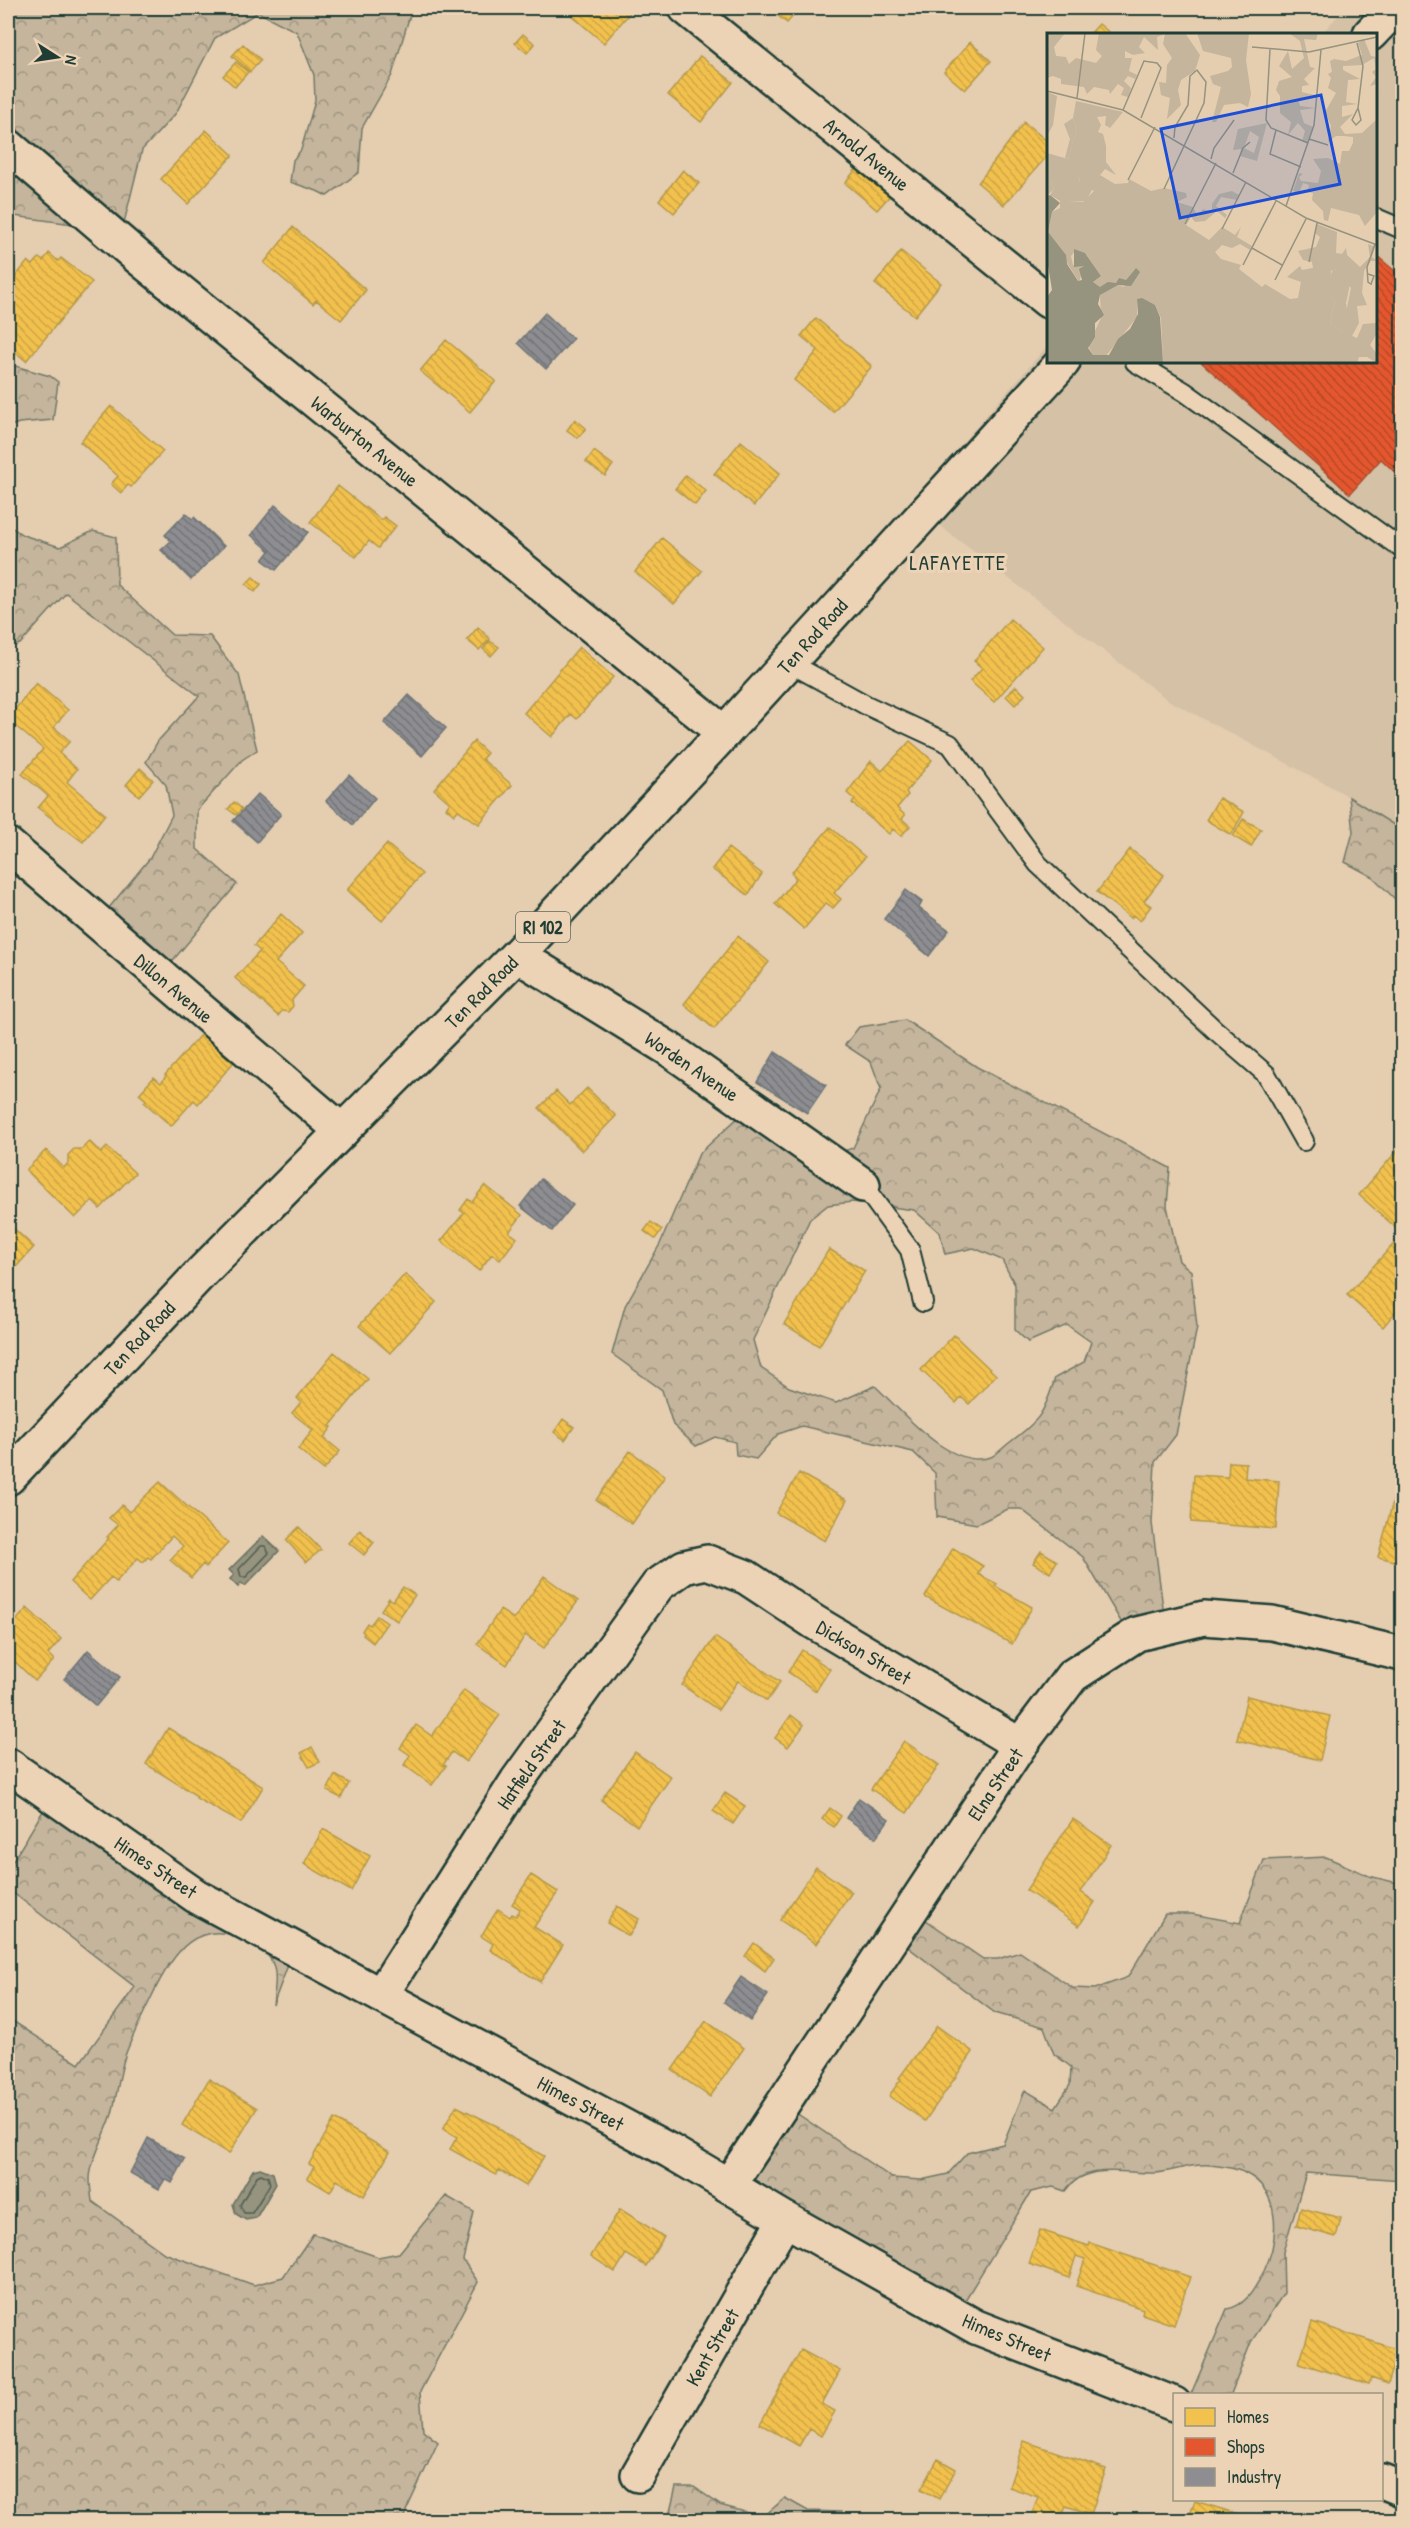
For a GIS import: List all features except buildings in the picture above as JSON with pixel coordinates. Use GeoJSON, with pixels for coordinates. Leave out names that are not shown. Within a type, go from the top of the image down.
{"type":"FeatureCollection","features":[{"type":"Feature","properties":{"kind":"street","name":"Arnold Avenue"},"geometry":{"type":"LineString","coordinates":[[686,8],[1047,300]]}},
{"type":"Feature","properties":{"kind":"street"},"geometry":{"type":"LineString","coordinates":[[1371,33],[1395,8]]}},
{"type":"Feature","properties":{"kind":"street","name":"Warburton Avenue"},"geometry":{"type":"LineString","coordinates":[[8,146],[139,258],[724,733]]}},
{"type":"Feature","properties":{"kind":"street","name":"Ten Rod Road"},"geometry":{"type":"LineString","coordinates":[[8,1478],[201,1273],[517,955],[724,733],[1062,363]]}},
{"type":"Feature","properties":{"kind":"street","name":"Dillon Avenue"},"geometry":{"type":"LineString","coordinates":[[8,845],[342,1131]]}},
{"type":"Feature","properties":{"kind":"street","name":"Worden Avenue"},"geometry":{"type":"LineString","coordinates":[[517,955],[669,1049],[863,1185]]}},
{"type":"Feature","properties":{"kind":"street","name":"Dickson Street"},"geometry":{"type":"LineString","coordinates":[[707,1562],[746,1577],[824,1628],[1020,1745]]}},
{"type":"Feature","properties":{"kind":"street","name":"Hatfield Street"},"geometry":{"type":"LineString","coordinates":[[381,1995],[517,1781],[658,1585],[684,1567],[707,1562]]}},
{"type":"Feature","properties":{"kind":"street","name":"Elna Street"},"geometry":{"type":"LineString","coordinates":[[729,2185],[1020,1745],[1072,1676],[1137,1634],[1204,1618],[1272,1623],[1402,1654]]}},
{"type":"Feature","properties":{"kind":"street","name":"Himes Street"},"geometry":{"type":"LineString","coordinates":[[8,1765],[196,1896],[729,2185],[976,2327],[1173,2404]]}},
{"type":"Feature","properties":{"kind":"street","name":"Kent Street"},"geometry":{"type":"LineString","coordinates":[[638,2475],[785,2219]]}},
{"type":"Feature","properties":{"kind":"street"},"geometry":{"type":"LineString","coordinates":[[1383,2481],[1402,2489]]}},
{"type":"Feature","properties":{"kind":"lane"},"geometry":{"type":"LineString","coordinates":[[1377,218],[1402,229]]}},
{"type":"Feature","properties":{"kind":"lane"},"geometry":{"type":"LineString","coordinates":[[1137,363],[1185,392],[1402,549]]}},
{"type":"Feature","properties":{"kind":"lane"},"geometry":{"type":"LineString","coordinates":[[788,662],[866,705],[950,744],[1038,864],[1214,1029],[1266,1074],[1304,1141]]}},
{"type":"Feature","properties":{"kind":"lane"},"geometry":{"type":"LineString","coordinates":[[863,1185],[910,1250],[923,1302]]}},
{"type":"Feature","properties":{"kind":"shaded area"},"geometry":{"type":"Polygon","coordinates":[[[1345,8],[1402,8],[1402,830],[1341,792],[1168,700],[910,503],[1047,346],[1047,363],[1377,363],[1377,33],[1322,33],[1345,8]]]}},
{"type":"Feature","properties":{"kind":"green space"},"geometry":{"type":"Polygon","coordinates":[[[8,8],[412,8],[392,75],[362,128],[359,172],[327,196],[290,182],[293,160],[301,150],[315,101],[314,75],[297,32],[258,12],[215,38],[176,113],[142,150],[121,235],[102,228],[14,216],[8,221],[8,8]]]}},
{"type":"Feature","properties":{"kind":"green space"},"geometry":{"type":"Polygon","coordinates":[[[8,364],[50,376],[58,382],[53,420],[19,423],[8,427],[8,364]]]}},
{"type":"Feature","properties":{"kind":"green space"},"geometry":{"type":"Polygon","coordinates":[[[8,525],[23,535],[60,547],[93,531],[116,537],[117,585],[172,635],[210,636],[239,675],[257,750],[242,760],[197,810],[197,849],[237,884],[164,971],[99,920],[150,858],[172,815],[166,785],[146,762],[158,741],[199,696],[66,593],[20,644],[8,647],[8,525]]]}},
{"type":"Feature","properties":{"kind":"green space"},"geometry":{"type":"Polygon","coordinates":[[[1349,797],[1402,830],[1402,910],[1401,905],[1373,877],[1345,862],[1353,832],[1349,797]]]}},
{"type":"Feature","properties":{"kind":"green space"},"geometry":{"type":"Polygon","coordinates":[[[905,1020],[977,1067],[1170,1168],[1167,1206],[1179,1261],[1191,1271],[1197,1327],[1176,1435],[1155,1462],[1152,1523],[1165,1623],[1130,1637],[1083,1557],[1021,1509],[1008,1509],[977,1524],[937,1517],[935,1473],[913,1452],[802,1426],[778,1434],[756,1459],[736,1455],[735,1442],[715,1437],[696,1446],[673,1425],[662,1390],[612,1354],[625,1306],[660,1244],[699,1154],[742,1114],[822,1158],[853,1148],[881,1089],[871,1062],[845,1045],[859,1027],[905,1020]],[[852,1202],[828,1205],[810,1219],[753,1340],[761,1368],[789,1387],[836,1403],[875,1386],[913,1423],[943,1447],[959,1455],[975,1459],[991,1457],[1034,1422],[1048,1400],[1055,1378],[1084,1362],[1091,1342],[1067,1325],[1028,1342],[1015,1330],[1015,1285],[1002,1260],[974,1248],[945,1254],[940,1233],[914,1210],[852,1202]]]}},
{"type":"Feature","properties":{"kind":"green space"},"geometry":{"type":"Polygon","coordinates":[[[52,1796],[294,1949],[273,2005],[275,1977],[272,1962],[268,1955],[252,1943],[233,1935],[216,1933],[202,1935],[189,1942],[178,1953],[159,1981],[125,2056],[112,2114],[91,2172],[92,2201],[164,2253],[254,2285],[283,2277],[313,2234],[378,2257],[399,2253],[446,2196],[474,2212],[463,2260],[478,2282],[420,2392],[423,2430],[438,2442],[406,2511],[405,2520],[8,2520],[8,2018],[79,2064],[135,1987],[8,1889],[8,1869],[52,1796]]]}},
{"type":"Feature","properties":{"kind":"green space"},"geometry":{"type":"Polygon","coordinates":[[[1326,1857],[1369,1876],[1402,1884],[1402,2180],[1306,2173],[1283,2252],[1284,2293],[1251,2342],[1231,2393],[1191,2393],[1227,2309],[1240,2304],[1254,2289],[1264,2271],[1273,2245],[1274,2217],[1266,2192],[1257,2181],[1241,2171],[1203,2165],[1155,2173],[1095,2172],[1074,2182],[1065,2191],[1053,2187],[1031,2192],[959,2310],[714,2178],[780,2102],[892,2178],[921,2180],[948,2174],[967,2153],[1003,2144],[1025,2090],[1055,2108],[1070,2085],[1071,2067],[1054,2054],[1044,2027],[995,2013],[892,1935],[910,1909],[983,1959],[998,1959],[1020,1952],[1073,1988],[1095,1989],[1128,1977],[1165,1914],[1192,1914],[1240,1923],[1264,1860],[1326,1857]]]}},
{"type":"Feature","properties":{"kind":"green space"},"geometry":{"type":"Polygon","coordinates":[[[676,2487],[694,2487],[720,2505],[763,2517],[785,2498],[808,2511],[842,2512],[842,2520],[668,2520],[676,2487]]]}},
{"type":"Feature","properties":{"kind":"water"},"geometry":{"type":"Polygon","coordinates":[[[263,1536],[279,1551],[245,1586],[241,1583],[238,1587],[230,1579],[234,1575],[229,1570],[263,1536]]]}},
{"type":"Feature","properties":{"kind":"water"},"geometry":{"type":"Polygon","coordinates":[[[260,2168],[273,2173],[276,2184],[256,2218],[246,2220],[236,2214],[233,2204],[253,2170],[260,2168]]]}},
{"type":"Feature","properties":{"kind":"district","name":"LAFAYETTE"},"geometry":{"type":"Point","coordinates":[958,562]}}]}
